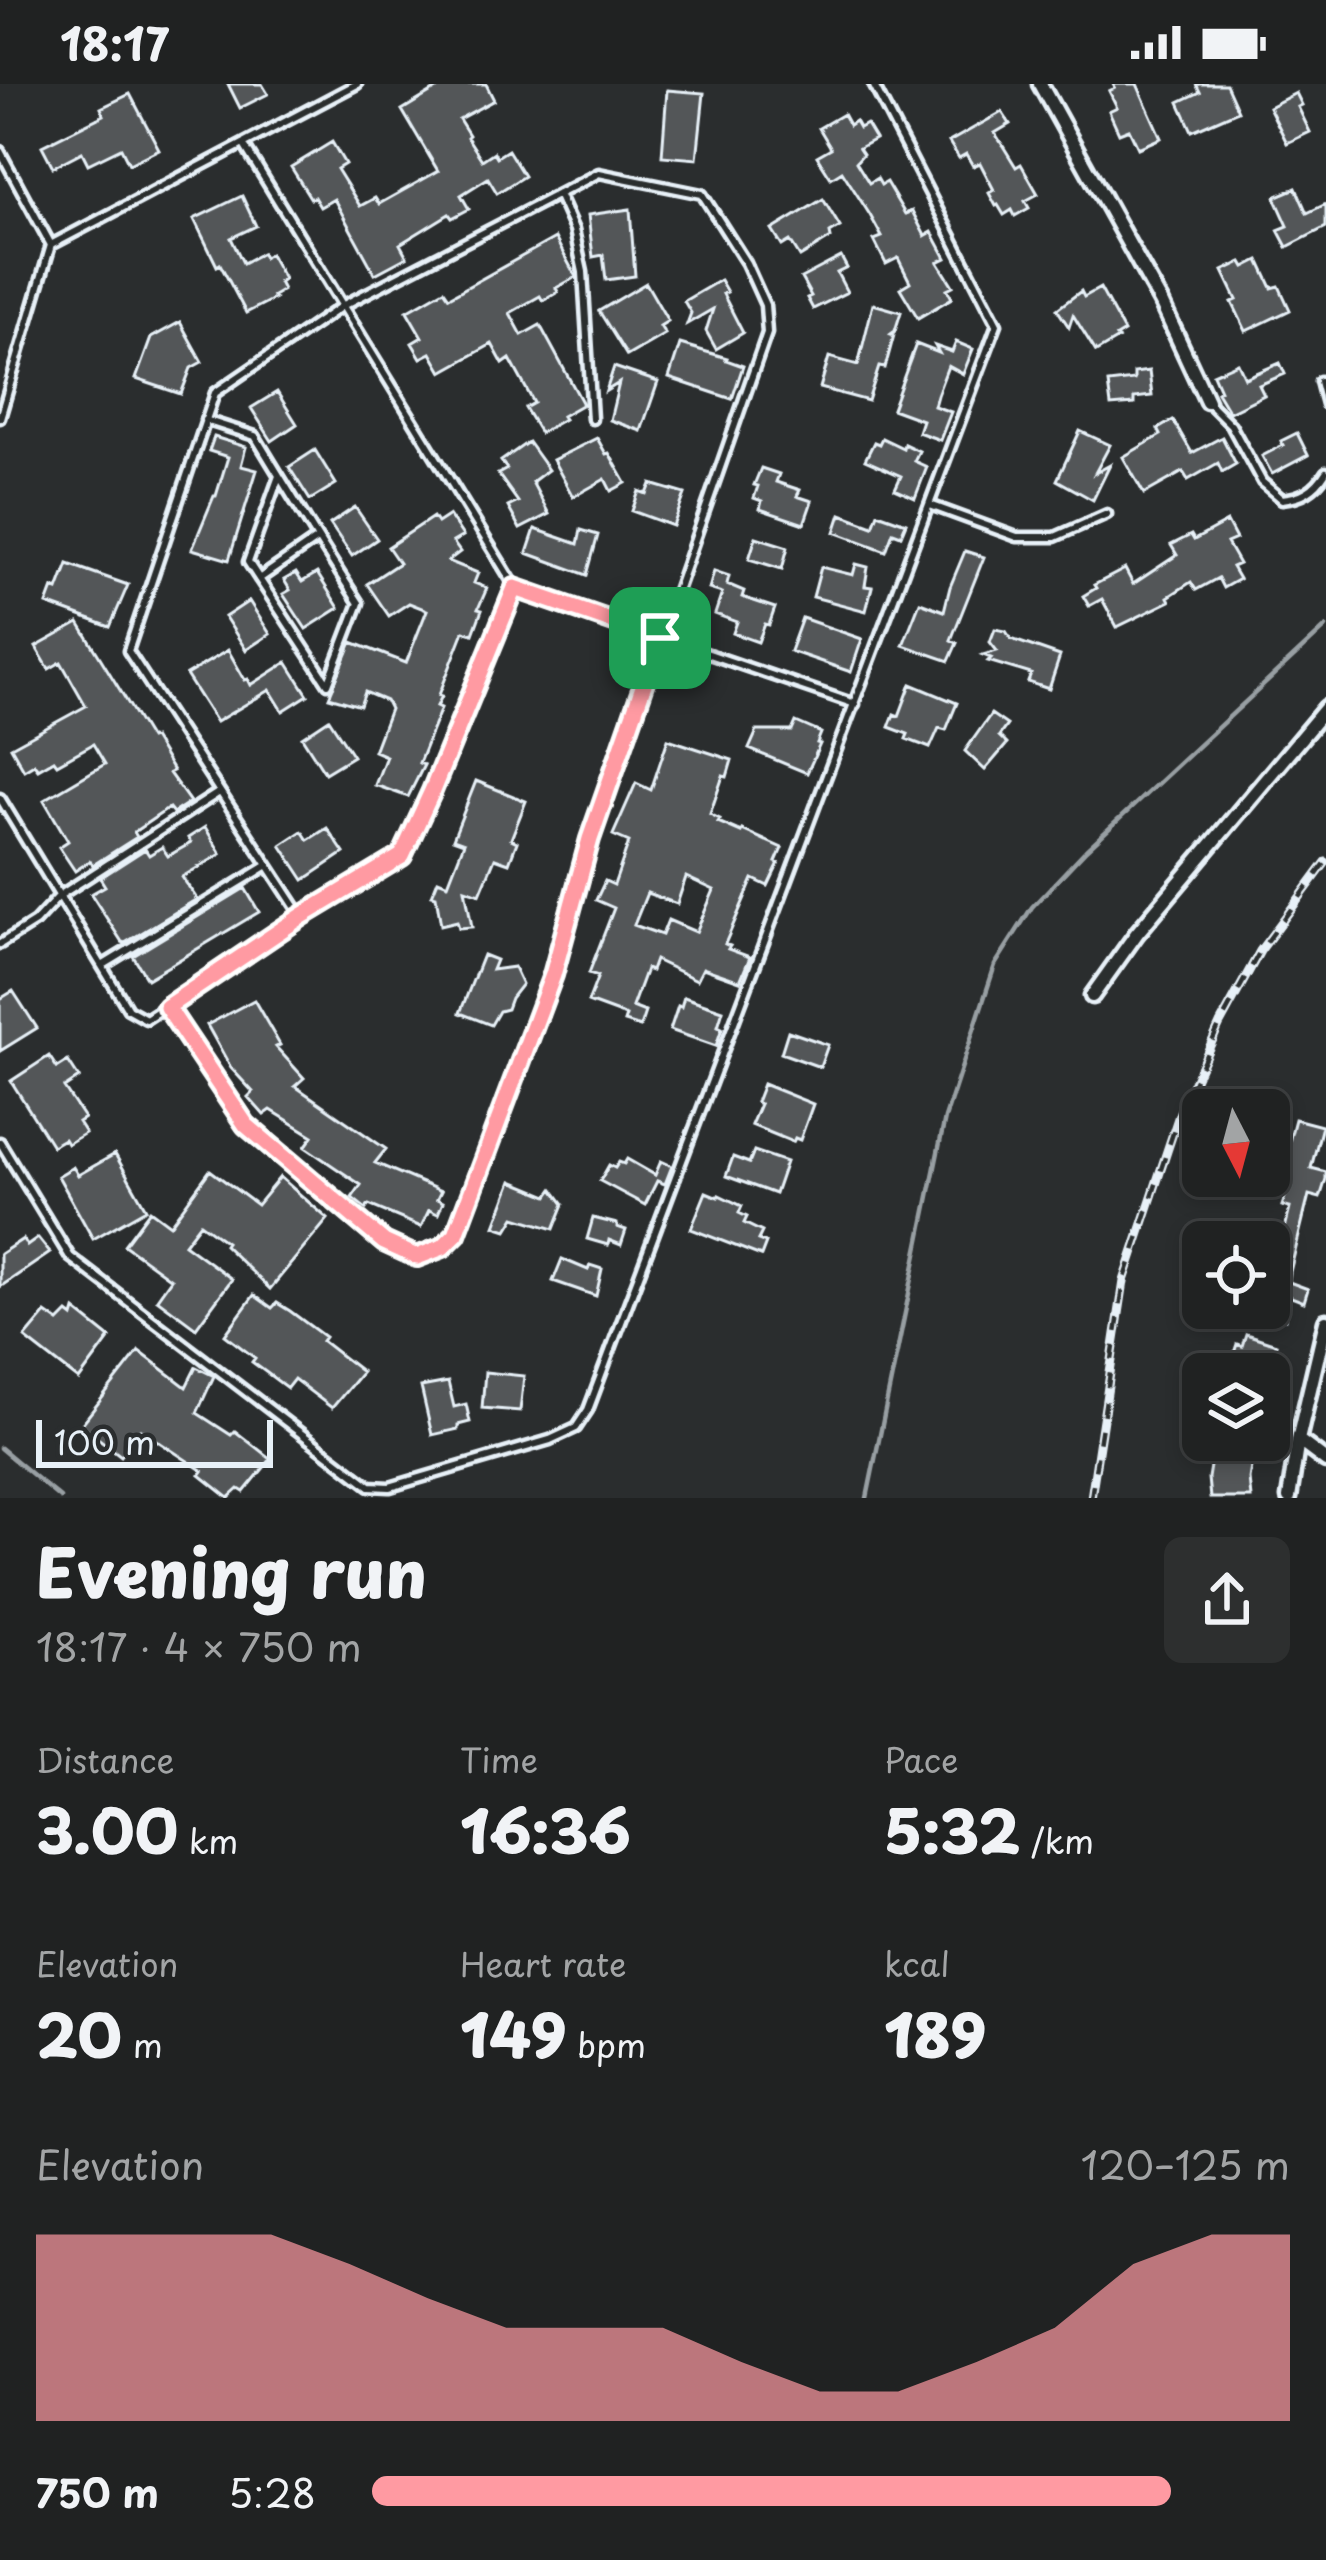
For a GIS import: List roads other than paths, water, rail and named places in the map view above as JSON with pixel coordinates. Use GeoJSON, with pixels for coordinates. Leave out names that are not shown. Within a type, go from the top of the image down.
{"type":"FeatureCollection","features":[{"type":"Feature","properties":{"kind":"street"},"geometry":{"type":"LineString","coordinates":[[1040,84],[1162,302],[1207,400]]}},
{"type":"Feature","properties":{"kind":"street"},"geometry":{"type":"LineString","coordinates":[[1091,996],[1137,933],[1326,708]]}},
{"type":"Feature","properties":{"kind":"street"},"geometry":{"type":"LineString","coordinates":[[1289,1498],[1326,1321]]}},
{"type":"Feature","properties":{"kind":"street"},"geometry":{"type":"LineString","coordinates":[[1298,1441],[1326,1461]]}},
{"type":"Feature","properties":{"kind":"lane"},"geometry":{"type":"LineString","coordinates":[[51,245],[357,84]]}},
{"type":"Feature","properties":{"kind":"lane"},"geometry":{"type":"LineString","coordinates":[[0,1142],[70,1257],[370,1486],[390,1486],[576,1428],[588,1410],[997,324],[873,84]]}},
{"type":"Feature","properties":{"kind":"lane"},"geometry":{"type":"LineString","coordinates":[[244,145],[515,588],[855,704]]}},
{"type":"Feature","properties":{"kind":"lane"},"geometry":{"type":"LineString","coordinates":[[0,151],[51,245],[0,418]]}},
{"type":"Feature","properties":{"kind":"lane"},"geometry":{"type":"LineString","coordinates":[[167,1007],[246,1125],[384,1242],[417,1257],[443,1247],[456,1234],[553,975],[590,839],[767,333],[765,305],[746,263],[702,194],[598,173],[342,306],[215,393],[128,651],[302,916]]}},
{"type":"Feature","properties":{"kind":"lane"},"geometry":{"type":"LineString","coordinates":[[558,194],[574,230],[583,272],[592,419]]}},
{"type":"Feature","properties":{"kind":"lane"},"geometry":{"type":"LineString","coordinates":[[1320,381],[1326,404]]}},
{"type":"Feature","properties":{"kind":"lane"},"geometry":{"type":"LineString","coordinates":[[1207,400],[1231,425],[1262,482],[1282,499],[1301,497],[1326,472]]}},
{"type":"Feature","properties":{"kind":"lane"},"geometry":{"type":"LineString","coordinates":[[205,420],[255,436],[359,603],[328,684],[248,562],[279,476]]}},
{"type":"Feature","properties":{"kind":"lane"},"geometry":{"type":"LineString","coordinates":[[930,505],[1017,537],[1055,537],[1107,514]]}},
{"type":"Feature","properties":{"kind":"lane"},"geometry":{"type":"LineString","coordinates":[[259,580],[317,539]]}},
{"type":"Feature","properties":{"kind":"lane"},"geometry":{"type":"LineString","coordinates":[[0,798],[128,1010],[146,1019],[402,856],[515,588]]}},
{"type":"Feature","properties":{"kind":"lane"},"geometry":{"type":"LineString","coordinates":[[0,944],[35,922],[59,896],[219,792]]}},
{"type":"Feature","properties":{"kind":"lane"},"geometry":{"type":"LineString","coordinates":[[102,966],[268,866]]}},
{"type":"Feature","properties":{"kind":"waterway"},"geometry":{"type":"LineString","coordinates":[[867,1498],[945,1118],[995,965],[1032,907],[1086,850],[1326,627]]}},
{"type":"Feature","properties":{"kind":"waterway"},"geometry":{"type":"LineString","coordinates":[[0,1448],[60,1498]]}},
{"type":"Feature","properties":{"kind":"railway"},"geometry":{"type":"LineString","coordinates":[[1091,1498],[1124,1281],[1180,1112],[1260,951],[1326,862]]}}]}
